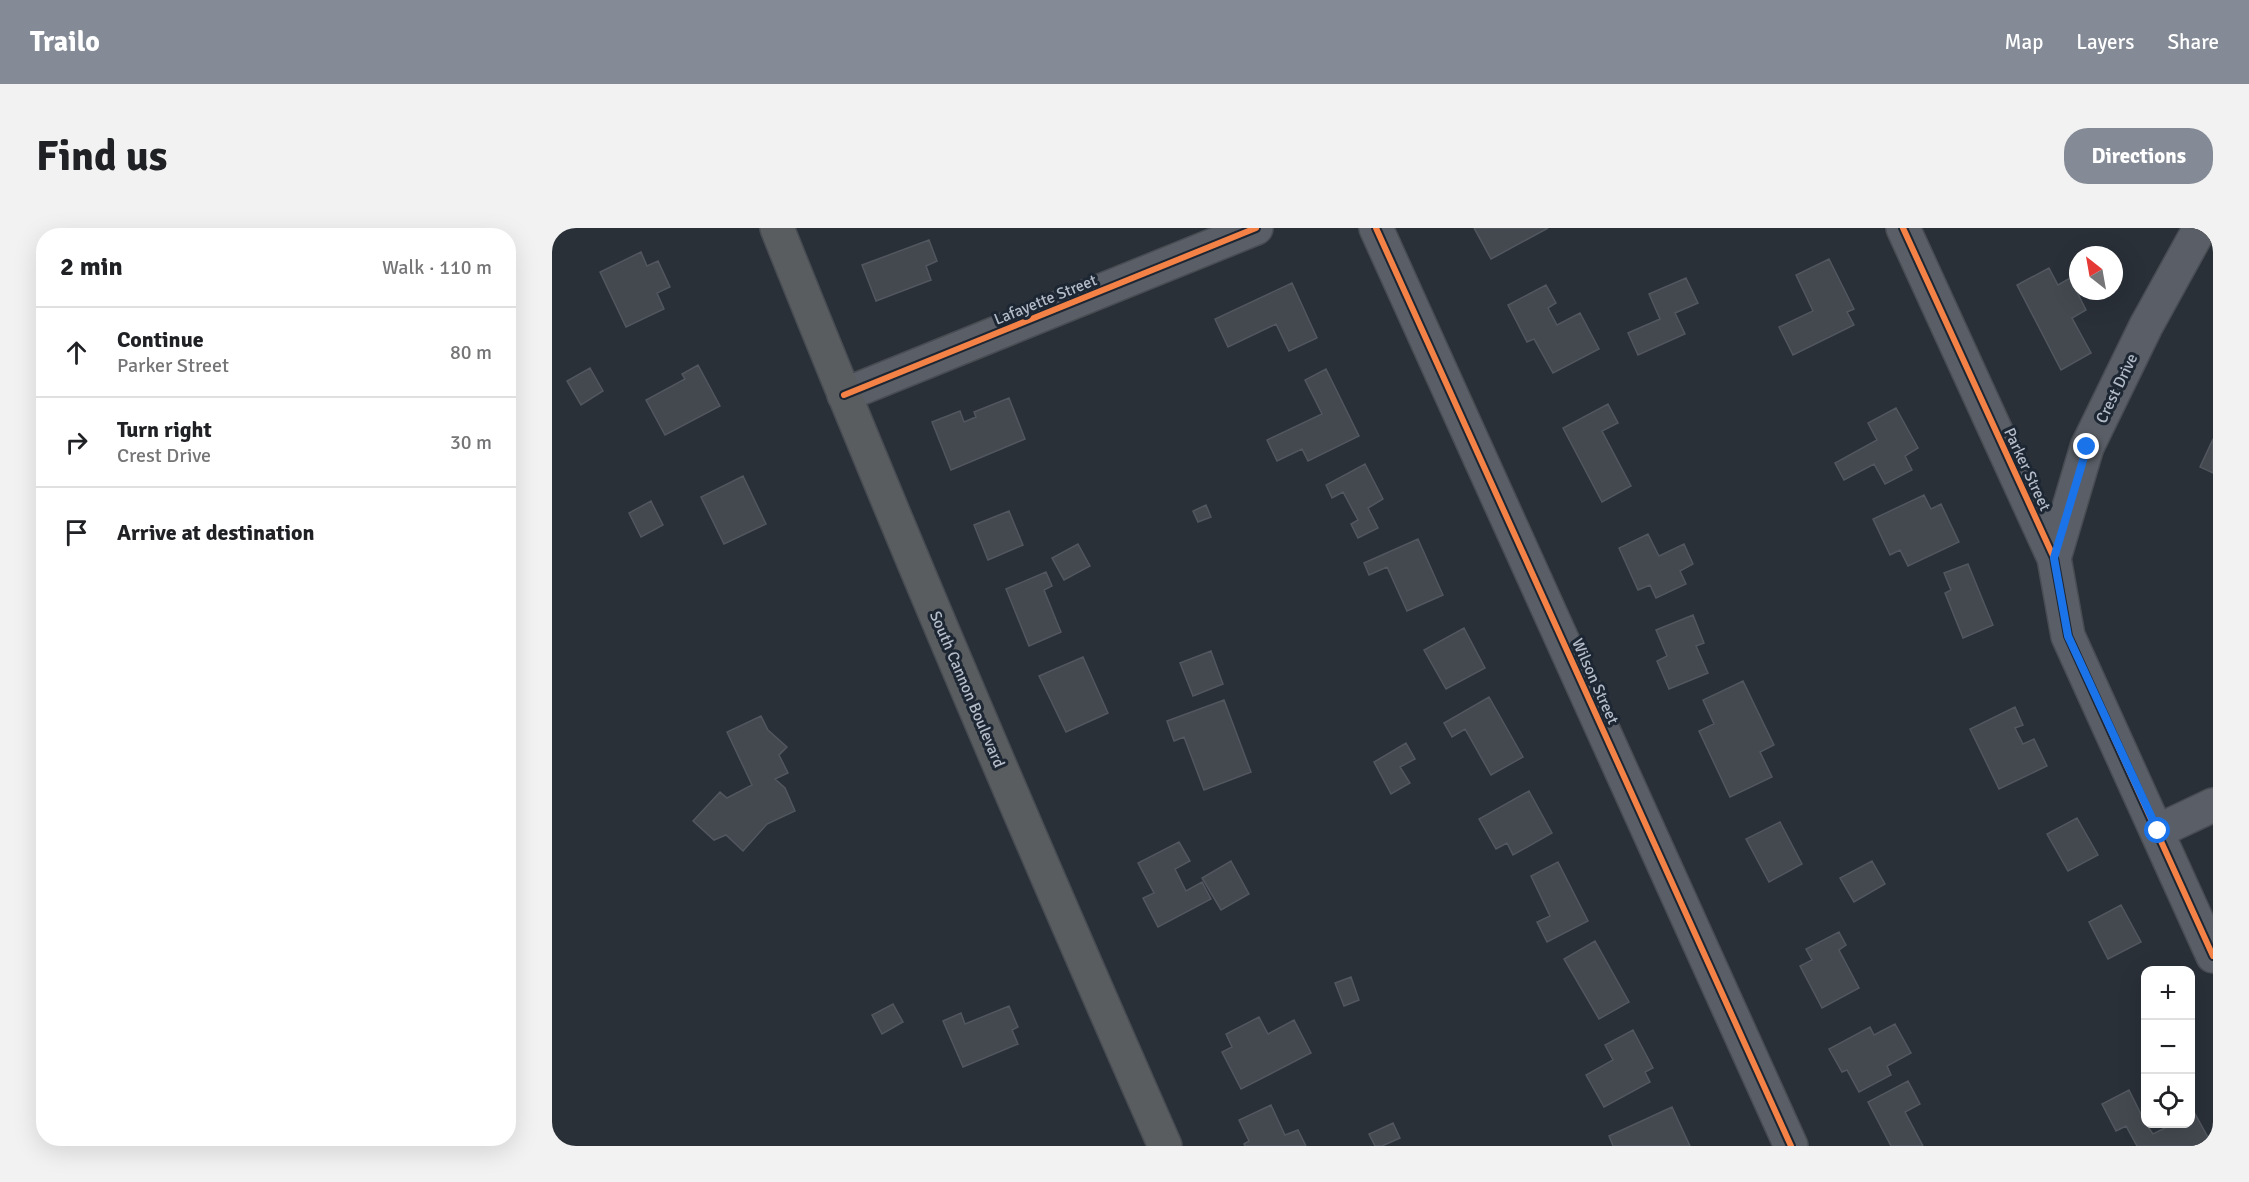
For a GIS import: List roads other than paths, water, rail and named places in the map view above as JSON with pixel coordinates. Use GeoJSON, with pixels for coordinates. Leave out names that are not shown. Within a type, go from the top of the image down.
{"type":"FeatureCollection","features":[{"type":"Feature","properties":{"kind":"highway","name":"South Cannon Boulevard"},"geometry":{"type":"LineString","coordinates":[[777,228],[844,395],[1059,906],[1166,1146]]}},
{"type":"Feature","properties":{"kind":"street","name":"Lafayette Street"},"geometry":{"type":"LineString","coordinates":[[844,395],[1256,228]]}},
{"type":"Feature","properties":{"kind":"street","name":"Wilson Street"},"geometry":{"type":"LineString","coordinates":[[1376,228],[1791,1146]]}},
{"type":"Feature","properties":{"kind":"street","name":"Parker Street"},"geometry":{"type":"LineString","coordinates":[[1903,228],[2054,558],[2068,636],[2213,956]]}},
{"type":"Feature","properties":{"kind":"street","name":"Crest Drive"},"geometry":{"type":"LineString","coordinates":[[2054,558],[2087,447],[2146,326],[2200,228]]}},
{"type":"Feature","properties":{"kind":"street"},"geometry":{"type":"LineString","coordinates":[[2158,831],[2213,805]]}}]}
